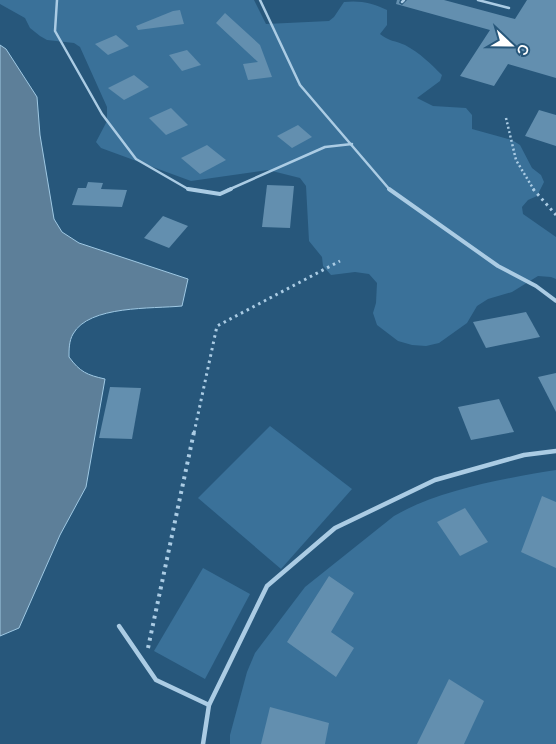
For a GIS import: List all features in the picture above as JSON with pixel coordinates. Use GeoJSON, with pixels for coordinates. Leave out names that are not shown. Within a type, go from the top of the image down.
{"type":"FeatureCollection","features":[{"type":"Feature","properties":{"kind":"lane"},"geometry":{"type":"LineString","coordinates":[[58,0],[55,31],[102,114],[136,159],[188,189],[220,194],[325,147],[352,144]]}},
{"type":"Feature","properties":{"kind":"lane"},"geometry":{"type":"LineString","coordinates":[[260,0],[300,85],[390,190],[498,266],[536,286],[556,301]]}},
{"type":"Feature","properties":{"kind":"lane"},"geometry":{"type":"LineString","coordinates":[[478,0],[509,8]]}},
{"type":"Feature","properties":{"kind":"lane"},"geometry":{"type":"LineString","coordinates":[[203,744],[209,705],[267,586],[334,528],[435,480],[524,455],[556,451]]}},
{"type":"Feature","properties":{"kind":"lane"},"geometry":{"type":"LineString","coordinates":[[119,626],[156,680],[209,705]]}},
{"type":"Feature","properties":{"kind":"path"},"geometry":{"type":"LineString","coordinates":[[506,118],[508,138],[522,174],[556,215]]}},
{"type":"Feature","properties":{"kind":"path"},"geometry":{"type":"LineString","coordinates":[[144,664],[217,326],[340,261]]}},
{"type":"Feature","properties":{"kind":"shaded area"},"geometry":{"type":"Polygon","coordinates":[[[0,0],[254,0],[266,24],[329,21],[344,2],[366,3],[387,10],[387,25],[380,34],[416,52],[442,75],[440,81],[417,98],[433,106],[466,108],[472,115],[472,129],[512,140],[520,145],[532,168],[541,175],[544,182],[537,196],[528,200],[522,207],[523,214],[556,237],[556,279],[538,276],[512,292],[488,299],[477,306],[467,323],[439,343],[426,346],[398,341],[377,325],[373,313],[376,303],[377,283],[369,274],[355,272],[331,275],[323,266],[322,257],[309,241],[306,186],[300,178],[268,170],[191,181],[101,148],[96,142],[107,121],[107,107],[80,47],[74,43],[47,40],[40,36],[30,28],[25,18],[0,4],[0,0]]]}},
{"type":"Feature","properties":{"kind":"shaded area"},"geometry":{"type":"Polygon","coordinates":[[[0,45],[6,49],[37,97],[40,135],[54,219],[62,232],[79,243],[188,279],[182,306],[122,310],[107,313],[81,325],[73,334],[70,342],[69,357],[84,372],[105,379],[86,487],[60,535],[19,628],[0,636],[0,45]]]}},
{"type":"Feature","properties":{"kind":"shaded area"},"geometry":{"type":"Polygon","coordinates":[[[270,426],[352,489],[281,569],[198,498],[270,426]]]}},
{"type":"Feature","properties":{"kind":"shaded area"},"geometry":{"type":"Polygon","coordinates":[[[556,470],[556,744],[230,744],[230,735],[247,672],[255,653],[305,587],[394,516],[412,507],[473,486],[556,470]]]}},
{"type":"Feature","properties":{"kind":"shaded area"},"geometry":{"type":"Polygon","coordinates":[[[203,568],[250,594],[205,679],[154,651],[203,568]]]}},
{"type":"Feature","properties":{"kind":"building"},"geometry":{"type":"Polygon","coordinates":[[[397,0],[400,0],[399,3],[402,5],[407,0],[444,0],[515,19],[527,0],[556,0],[556,78],[508,64],[494,86],[460,76],[490,30],[396,4],[397,0]]]}},
{"type":"Feature","properties":{"kind":"building"},"geometry":{"type":"Polygon","coordinates":[[[180,10],[184,24],[138,30],[136,26],[173,11],[180,10]]]}},
{"type":"Feature","properties":{"kind":"building"},"geometry":{"type":"Polygon","coordinates":[[[225,13],[260,45],[272,77],[248,80],[243,64],[258,62],[216,23],[225,13]]]}},
{"type":"Feature","properties":{"kind":"building"},"geometry":{"type":"Polygon","coordinates":[[[116,35],[129,46],[108,55],[95,44],[116,35]]]}},
{"type":"Feature","properties":{"kind":"building"},"geometry":{"type":"Polygon","coordinates":[[[187,50],[201,65],[182,71],[169,55],[187,50]]]}},
{"type":"Feature","properties":{"kind":"building"},"geometry":{"type":"Polygon","coordinates":[[[134,75],[149,87],[124,100],[108,88],[134,75]]]}},
{"type":"Feature","properties":{"kind":"building"},"geometry":{"type":"Polygon","coordinates":[[[171,108],[188,125],[166,135],[149,118],[171,108]]]}},
{"type":"Feature","properties":{"kind":"building"},"geometry":{"type":"Polygon","coordinates":[[[539,110],[556,115],[556,146],[525,136],[539,110]]]}},
{"type":"Feature","properties":{"kind":"building"},"geometry":{"type":"Polygon","coordinates":[[[298,125],[312,137],[292,148],[277,136],[298,125]]]}},
{"type":"Feature","properties":{"kind":"building"},"geometry":{"type":"Polygon","coordinates":[[[207,145],[226,160],[200,174],[181,158],[207,145]]]}},
{"type":"Feature","properties":{"kind":"building"},"geometry":{"type":"Polygon","coordinates":[[[88,182],[103,183],[101,189],[127,190],[122,207],[72,205],[78,188],[86,188],[88,182]]]}},
{"type":"Feature","properties":{"kind":"building"},"geometry":{"type":"Polygon","coordinates":[[[267,185],[294,186],[290,228],[262,227],[267,185]]]}},
{"type":"Feature","properties":{"kind":"building"},"geometry":{"type":"Polygon","coordinates":[[[163,216],[188,226],[169,248],[144,238],[163,216]]]}},
{"type":"Feature","properties":{"kind":"building"},"geometry":{"type":"Polygon","coordinates":[[[526,312],[540,337],[486,348],[473,322],[526,312]]]}},
{"type":"Feature","properties":{"kind":"building"},"geometry":{"type":"Polygon","coordinates":[[[556,373],[556,412],[538,377],[556,373]]]}},
{"type":"Feature","properties":{"kind":"building"},"geometry":{"type":"Polygon","coordinates":[[[110,387],[141,388],[132,439],[99,438],[110,387]]]}},
{"type":"Feature","properties":{"kind":"building"},"geometry":{"type":"Polygon","coordinates":[[[499,399],[514,432],[471,440],[458,407],[499,399]]]}},
{"type":"Feature","properties":{"kind":"building"},"geometry":{"type":"Polygon","coordinates":[[[542,496],[556,502],[556,568],[521,552],[542,496]]]}},
{"type":"Feature","properties":{"kind":"building"},"geometry":{"type":"Polygon","coordinates":[[[465,508],[488,542],[460,556],[437,522],[465,508]]]}},
{"type":"Feature","properties":{"kind":"building"},"geometry":{"type":"Polygon","coordinates":[[[329,576],[354,593],[331,632],[354,648],[336,677],[287,642],[329,576]]]}},
{"type":"Feature","properties":{"kind":"building"},"geometry":{"type":"Polygon","coordinates":[[[449,679],[484,701],[464,744],[417,744],[449,679]]]}},
{"type":"Feature","properties":{"kind":"building"},"geometry":{"type":"Polygon","coordinates":[[[270,707],[329,723],[325,744],[261,744],[270,707]]]}}]}
